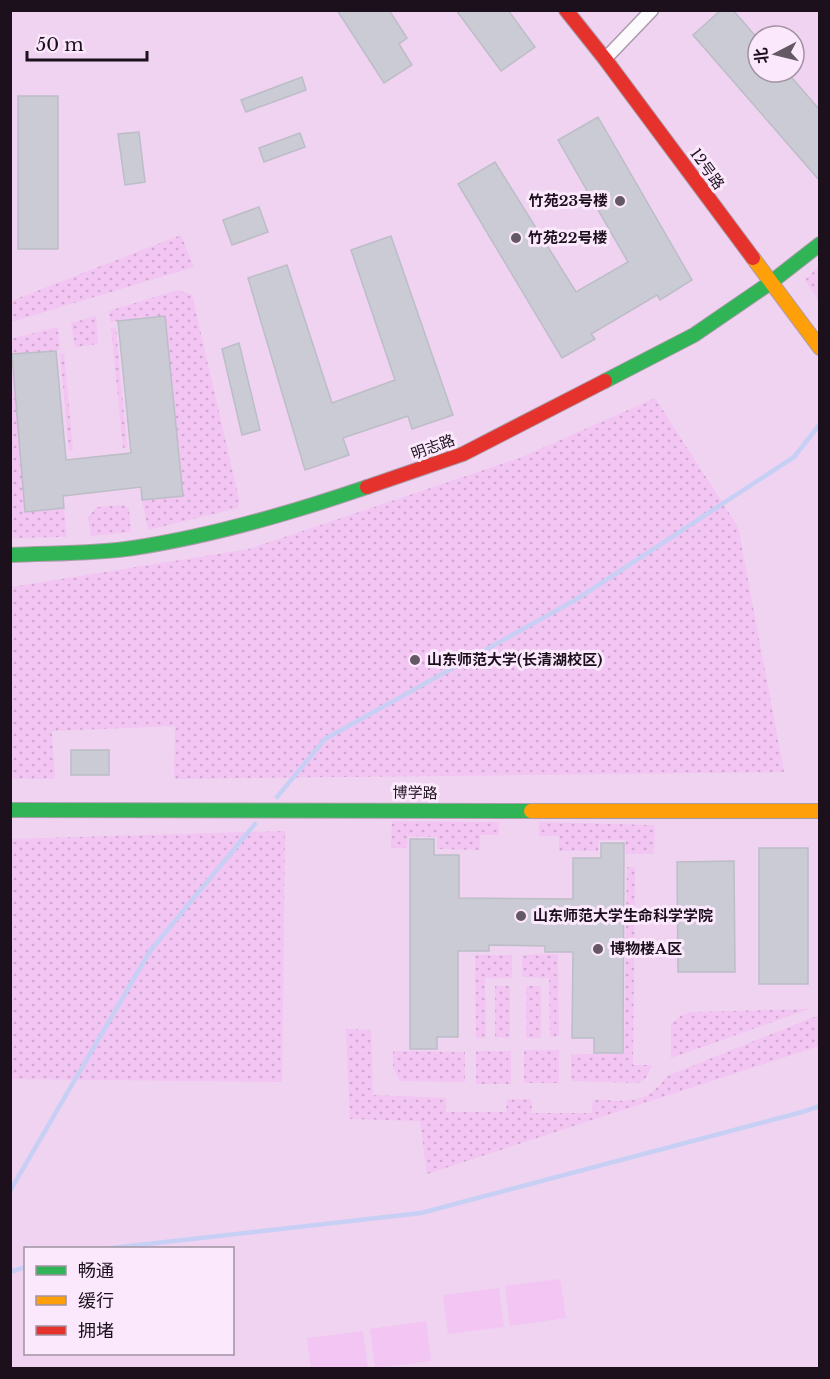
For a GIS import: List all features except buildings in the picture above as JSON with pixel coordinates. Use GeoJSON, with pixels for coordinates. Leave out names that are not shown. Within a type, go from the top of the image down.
{"type":"FeatureCollection","features":[{"type":"Feature","properties":{"kind":"street","name":"12号路"},"geometry":{"type":"LineString","coordinates":[[566,10],[605,59],[819,348]]}},
{"type":"Feature","properties":{"kind":"street"},"geometry":{"type":"LineString","coordinates":[[605,59],[652,10]]}},
{"type":"Feature","properties":{"kind":"street","name":"明志路"},"geometry":{"type":"LineString","coordinates":[[10,555],[132,548],[248,524],[313,506],[463,454],[694,335],[770,283],[819,244]]}},
{"type":"Feature","properties":{"kind":"street","name":"博学路"},"geometry":{"type":"LineString","coordinates":[[10,810],[819,811]]}},
{"type":"Feature","properties":{"kind":"shaded area","name":"山东师范大学(长清湖校区)"},"geometry":{"type":"Polygon","coordinates":[[[10,11],[819,11],[819,1368],[11,1368],[10,11]]]}},
{"type":"Feature","properties":{"kind":"shaded area"},"geometry":{"type":"Polygon","coordinates":[[[181,235],[194,267],[11,322],[11,301],[181,235]]]}},
{"type":"Feature","properties":{"kind":"shaded area"},"geometry":{"type":"Polygon","coordinates":[[[819,266],[819,302],[805,280],[819,266]]]}},
{"type":"Feature","properties":{"kind":"shaded area"},"geometry":{"type":"Polygon","coordinates":[[[178,290],[192,295],[239,499],[238,508],[148,530],[142,500],[183,496],[164,316],[110,322],[109,311],[178,290]]]}},
{"type":"Feature","properties":{"kind":"shaded area"},"geometry":{"type":"Polygon","coordinates":[[[96,316],[98,344],[75,347],[71,323],[96,316]]]}},
{"type":"Feature","properties":{"kind":"shaded area"},"geometry":{"type":"Polygon","coordinates":[[[58,327],[60,350],[12,355],[25,511],[64,508],[67,537],[11,538],[10,339],[58,327]]]}},
{"type":"Feature","properties":{"kind":"shaded area"},"geometry":{"type":"Polygon","coordinates":[[[111,328],[116,328],[127,448],[123,448],[111,328]]]}},
{"type":"Feature","properties":{"kind":"shaded area"},"geometry":{"type":"Polygon","coordinates":[[[64,353],[73,450],[69,451],[60,354],[64,353]]]}},
{"type":"Feature","properties":{"kind":"shaded area"},"geometry":{"type":"Polygon","coordinates":[[[655,398],[738,527],[784,772],[174,779],[175,726],[52,731],[55,779],[11,779],[11,587],[249,549],[520,458],[655,398]]]}},
{"type":"Feature","properties":{"kind":"shaded area"},"geometry":{"type":"Polygon","coordinates":[[[124,505],[129,509],[131,532],[91,536],[88,517],[97,507],[124,505]]]}},
{"type":"Feature","properties":{"kind":"shaded area"},"geometry":{"type":"Polygon","coordinates":[[[392,821],[499,822],[499,835],[480,835],[480,850],[437,849],[437,837],[408,836],[407,848],[391,848],[392,821]]]}},
{"type":"Feature","properties":{"kind":"shaded area"},"geometry":{"type":"Polygon","coordinates":[[[539,822],[653,825],[655,828],[654,854],[626,854],[625,840],[599,840],[598,851],[559,851],[559,836],[539,836],[539,822]]]}},
{"type":"Feature","properties":{"kind":"shaded area"},"geometry":{"type":"Polygon","coordinates":[[[285,831],[282,1082],[11,1079],[11,839],[285,831]]]}},
{"type":"Feature","properties":{"kind":"shaded area"},"geometry":{"type":"Polygon","coordinates":[[[627,867],[635,867],[633,1065],[652,1065],[646,1078],[638,1083],[571,1081],[571,1054],[624,1054],[627,867]]]}},
{"type":"Feature","properties":{"kind":"shaded area"},"geometry":{"type":"Polygon","coordinates":[[[558,954],[559,1036],[550,1037],[549,978],[522,977],[522,955],[558,954]]]}},
{"type":"Feature","properties":{"kind":"shaded area"},"geometry":{"type":"Polygon","coordinates":[[[475,955],[512,955],[512,978],[485,978],[486,1038],[476,1038],[475,955]]]}},
{"type":"Feature","properties":{"kind":"shaded area"},"geometry":{"type":"Polygon","coordinates":[[[495,986],[510,986],[510,1038],[495,1037],[495,986]]]}},
{"type":"Feature","properties":{"kind":"shaded area"},"geometry":{"type":"Polygon","coordinates":[[[526,986],[541,986],[541,1038],[526,1038],[526,986]]]}},
{"type":"Feature","properties":{"kind":"shaded area"},"geometry":{"type":"Polygon","coordinates":[[[809,1009],[671,1058],[671,1024],[690,1012],[809,1009]]]}},
{"type":"Feature","properties":{"kind":"shaded area"},"geometry":{"type":"Polygon","coordinates":[[[819,1015],[819,1046],[427,1174],[420,1121],[350,1119],[346,1029],[371,1030],[373,1095],[446,1098],[446,1112],[506,1112],[507,1099],[531,1099],[532,1113],[592,1113],[593,1100],[626,1101],[643,1097],[659,1086],[667,1076],[819,1015]]]}},
{"type":"Feature","properties":{"kind":"shaded area"},"geometry":{"type":"Polygon","coordinates":[[[524,1050],[559,1050],[559,1083],[524,1083],[524,1050]]]}},
{"type":"Feature","properties":{"kind":"shaded area"},"geometry":{"type":"Polygon","coordinates":[[[393,1051],[465,1052],[465,1082],[400,1081],[393,1068],[393,1051]]]}},
{"type":"Feature","properties":{"kind":"shaded area"},"geometry":{"type":"Polygon","coordinates":[[[476,1051],[511,1051],[511,1084],[476,1084],[476,1051]]]}},
{"type":"Feature","properties":{"kind":"shaded area"},"geometry":{"type":"Polygon","coordinates":[[[560,1279],[566,1318],[510,1326],[505,1286],[560,1279]]]}},
{"type":"Feature","properties":{"kind":"shaded area"},"geometry":{"type":"Polygon","coordinates":[[[499,1288],[504,1327],[448,1334],[443,1295],[499,1288]]]}},
{"type":"Feature","properties":{"kind":"shaded area"},"geometry":{"type":"Polygon","coordinates":[[[426,1321],[431,1361],[375,1368],[370,1329],[426,1321]]]}},
{"type":"Feature","properties":{"kind":"shaded area"},"geometry":{"type":"Polygon","coordinates":[[[363,1331],[368,1368],[311,1368],[307,1338],[363,1331]]]}},
{"type":"Feature","properties":{"kind":"waterway"},"geometry":{"type":"LineString","coordinates":[[277,797],[325,739],[577,599],[794,457],[820,424]]}},
{"type":"Feature","properties":{"kind":"waterway"},"geometry":{"type":"LineString","coordinates":[[10,1191],[150,951],[255,824]]}},
{"type":"Feature","properties":{"kind":"waterway"},"geometry":{"type":"LineString","coordinates":[[121,1247],[421,1213],[820,1106]]}},
{"type":"Feature","properties":{"kind":"waterway"},"geometry":{"type":"LineString","coordinates":[[10,1272],[24,1268]]}},
{"type":"Feature","properties":{"kind":"traffic: fast"},"geometry":{"type":"LineString","coordinates":[[605,381],[694,335],[770,283],[820,244]]}},
{"type":"Feature","properties":{"kind":"traffic: fast"},"geometry":{"type":"LineString","coordinates":[[10,555],[103,551],[163,543],[252,523],[367,487]]}},
{"type":"Feature","properties":{"kind":"traffic: fast"},"geometry":{"type":"LineString","coordinates":[[10,810],[531,811]]}},
{"type":"Feature","properties":{"kind":"traffic: slow"},"geometry":{"type":"LineString","coordinates":[[753,258],[820,348]]}},
{"type":"Feature","properties":{"kind":"traffic: slow"},"geometry":{"type":"LineString","coordinates":[[531,811],[820,811]]}},
{"type":"Feature","properties":{"kind":"traffic: jam"},"geometry":{"type":"LineString","coordinates":[[566,10],[753,258]]}},
{"type":"Feature","properties":{"kind":"traffic: jam"},"geometry":{"type":"LineString","coordinates":[[367,487],[463,454],[605,381]]}},
{"type":"Feature","properties":{"kind":"place","name":"竹苑23号楼"},"geometry":{"type":"Point","coordinates":[620,201]}},
{"type":"Feature","properties":{"kind":"place","name":"竹苑22号楼"},"geometry":{"type":"Point","coordinates":[516,238]}},
{"type":"Feature","properties":{"kind":"place","name":"山东师范大学(长清湖校区)"},"geometry":{"type":"Point","coordinates":[415,660]}},
{"type":"Feature","properties":{"kind":"place","name":"山东师范大学生命科学学院"},"geometry":{"type":"Point","coordinates":[521,916]}},
{"type":"Feature","properties":{"kind":"place","name":"博物楼A区"},"geometry":{"type":"Point","coordinates":[598,949]}}]}
